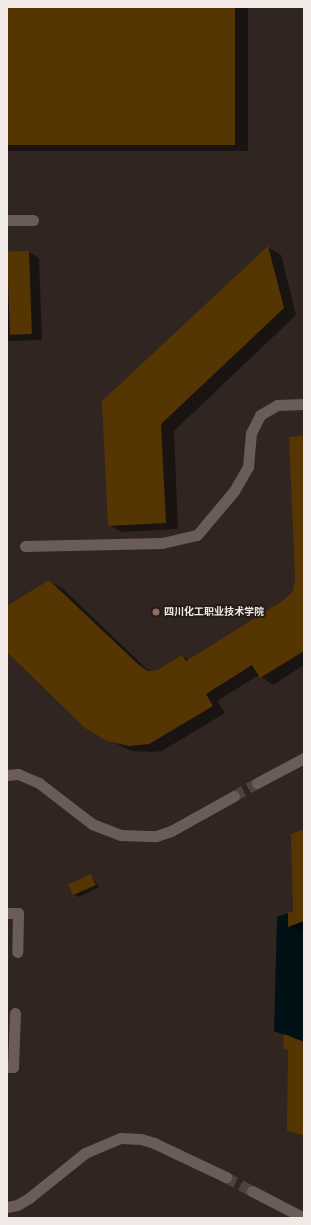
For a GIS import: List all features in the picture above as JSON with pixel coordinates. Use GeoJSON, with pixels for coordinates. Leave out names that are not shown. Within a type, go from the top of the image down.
{"type":"FeatureCollection","features":[{"type":"Feature","properties":{"kind":"street"},"geometry":{"type":"LineString","coordinates":[[7,220],[33,220]]}},
{"type":"Feature","properties":{"kind":"street"},"geometry":{"type":"LineString","coordinates":[[25,546],[162,543],[197,535],[234,491],[248,468],[251,433],[260,415],[277,405],[304,404]]}},
{"type":"Feature","properties":{"kind":"street"},"geometry":{"type":"LineString","coordinates":[[257,783],[304,758]]}},
{"type":"Feature","properties":{"kind":"street"},"geometry":{"type":"LineString","coordinates":[[7,774],[18,774],[33,780],[92,824],[105,831],[127,836],[156,836],[171,831],[234,796]]}},
{"type":"Feature","properties":{"kind":"street"},"geometry":{"type":"LineString","coordinates":[[7,913],[18,913],[17,952]]}},
{"type":"Feature","properties":{"kind":"street"},"geometry":{"type":"LineString","coordinates":[[7,1067],[14,1067],[15,1013]]}},
{"type":"Feature","properties":{"kind":"street"},"geometry":{"type":"LineString","coordinates":[[7,1207],[17,1205],[29,1198],[85,1153],[121,1138],[141,1139],[154,1143],[226,1177]]}},
{"type":"Feature","properties":{"kind":"street"},"geometry":{"type":"LineString","coordinates":[[252,1190],[304,1218]]}},
{"type":"Feature","properties":{"kind":"shaded area"},"geometry":{"type":"Polygon","coordinates":[[[288,913],[288,927],[304,921],[304,1042],[274,1031],[277,917],[288,913]]]}},
{"type":"Feature","properties":{"kind":"building"},"geometry":{"type":"Polygon","coordinates":[[[7,7],[235,7],[235,145],[7,145],[7,7]]]}},
{"type":"Feature","properties":{"kind":"building"},"geometry":{"type":"Polygon","coordinates":[[[268,246],[284,308],[161,424],[166,523],[108,526],[102,401],[268,246]]]}},
{"type":"Feature","properties":{"kind":"building"},"geometry":{"type":"Polygon","coordinates":[[[29,251],[32,334],[10,335],[7,252],[29,251]]]}},
{"type":"Feature","properties":{"kind":"building"},"geometry":{"type":"Polygon","coordinates":[[[304,436],[304,651],[260,678],[252,665],[206,694],[213,706],[149,744],[129,746],[107,741],[85,728],[7,652],[7,606],[49,580],[140,666],[148,671],[158,670],[182,655],[186,661],[284,600],[293,591],[295,579],[289,437],[304,436]]]}},
{"type":"Feature","properties":{"kind":"building"},"geometry":{"type":"Polygon","coordinates":[[[304,829],[304,921],[288,927],[288,913],[293,911],[291,834],[304,829]]]}},
{"type":"Feature","properties":{"kind":"building"},"geometry":{"type":"Polygon","coordinates":[[[91,874],[96,885],[73,895],[68,884],[91,874]]]}},
{"type":"Feature","properties":{"kind":"building"},"geometry":{"type":"Polygon","coordinates":[[[284,1034],[304,1042],[304,1136],[287,1130],[288,1050],[283,1048],[284,1034]]]}},
{"type":"Feature","properties":{"kind":"tunnel"},"geometry":{"type":"LineString","coordinates":[[234,796],[257,783]]}},
{"type":"Feature","properties":{"kind":"tunnel"},"geometry":{"type":"LineString","coordinates":[[226,1177],[252,1191]]}},
{"type":"Feature","properties":{"kind":"place","name":"四川化工职业技术学院"},"geometry":{"type":"Point","coordinates":[156,612]}}]}
